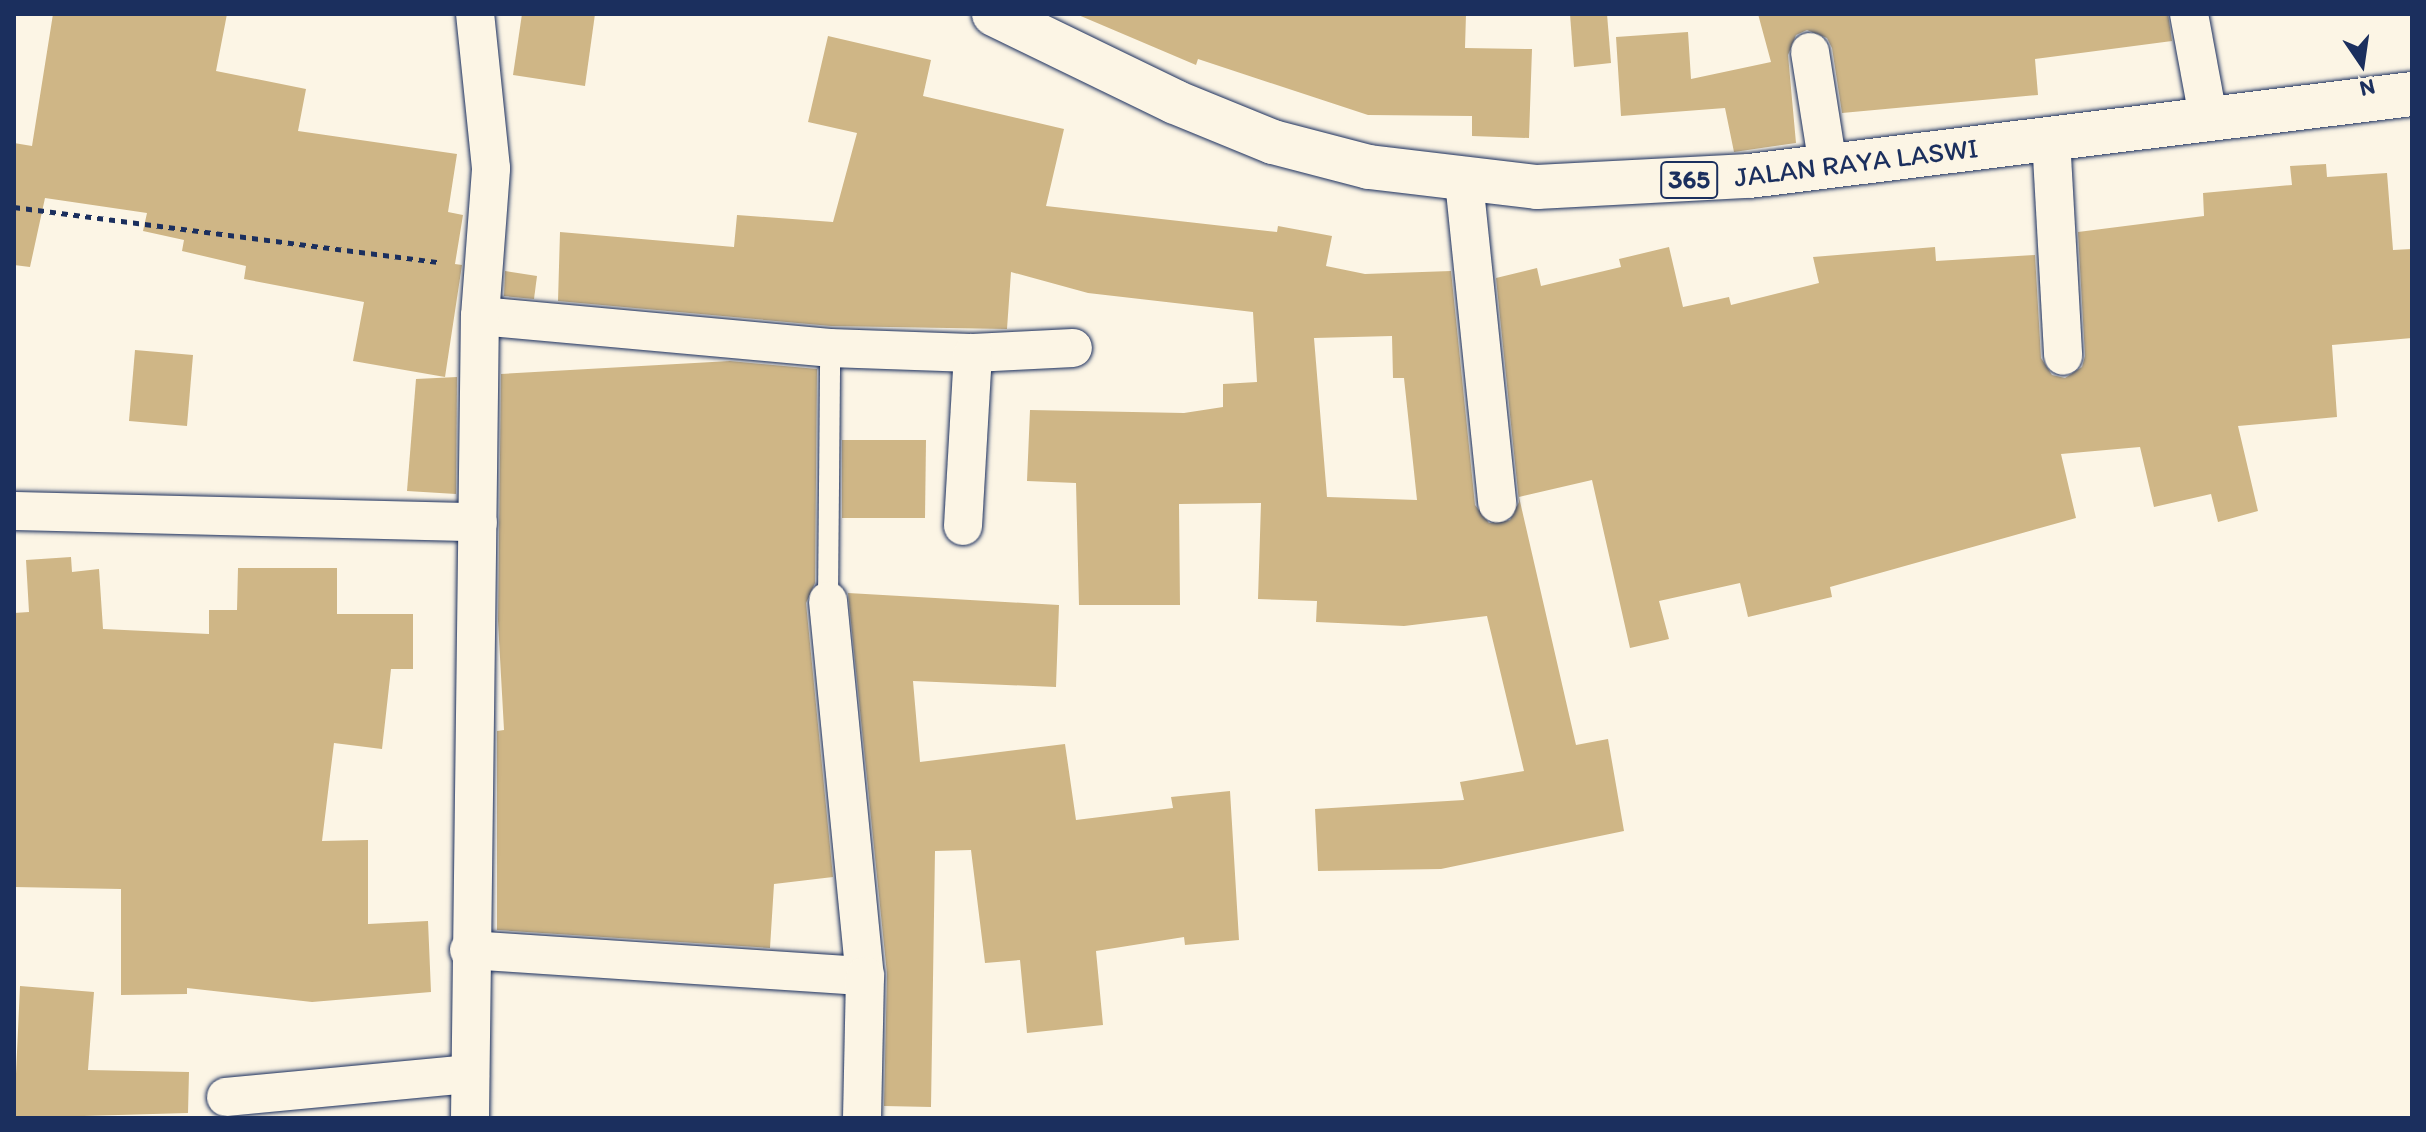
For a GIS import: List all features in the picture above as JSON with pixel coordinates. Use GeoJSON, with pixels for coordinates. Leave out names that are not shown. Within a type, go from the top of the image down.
{"type":"FeatureCollection","features":[{"type":"Feature","properties":{"kind":"main road","name":"JALAN RAYA LASWI"},"geometry":{"type":"LineString","coordinates":[[994,14],[1175,102],[1273,142],[1369,167],[1464,181],[1614,185],[1828,166],[2412,94]]}},
{"type":"Feature","properties":{"kind":"street"},"geometry":{"type":"LineString","coordinates":[[470,1118],[469,950],[481,267],[491,168],[475,14]]}},
{"type":"Feature","properties":{"kind":"street"},"geometry":{"type":"LineString","coordinates":[[2189,14],[2208,117]]}},
{"type":"Feature","properties":{"kind":"street"},"geometry":{"type":"LineString","coordinates":[[1810,52],[1828,166]]}},
{"type":"Feature","properties":{"kind":"street"},"geometry":{"type":"LineString","coordinates":[[2051,138],[2063,356]]}},
{"type":"Feature","properties":{"kind":"street"},"geometry":{"type":"LineString","coordinates":[[1464,181],[1497,503]]}},
{"type":"Feature","properties":{"kind":"street"},"geometry":{"type":"LineString","coordinates":[[480,316],[830,348],[973,353],[1073,348]]}},
{"type":"Feature","properties":{"kind":"street"},"geometry":{"type":"LineString","coordinates":[[963,526],[973,353]]}},
{"type":"Feature","properties":{"kind":"street"},"geometry":{"type":"LineString","coordinates":[[14,511],[478,522]]}},
{"type":"Feature","properties":{"kind":"street"},"geometry":{"type":"LineString","coordinates":[[828,601],[865,976],[862,1118]]}},
{"type":"Feature","properties":{"kind":"street"},"geometry":{"type":"LineString","coordinates":[[469,950],[865,976]]}},
{"type":"Feature","properties":{"kind":"street"},"geometry":{"type":"LineString","coordinates":[[226,1097],[470,1074]]}},
{"type":"Feature","properties":{"kind":"lane"},"geometry":{"type":"LineString","coordinates":[[828,601],[830,348]]}},
{"type":"Feature","properties":{"kind":"path"},"geometry":{"type":"LineString","coordinates":[[14,207],[481,267]]}},
{"type":"Feature","properties":{"kind":"building"},"geometry":{"type":"Polygon","coordinates":[[[53,14],[227,14],[216,71],[306,89],[298,131],[457,154],[448,212],[463,215],[455,264],[462,265],[445,377],[353,361],[364,302],[244,279],[246,266],[182,251],[184,240],[143,231],[147,213],[45,198],[30,267],[14,265],[14,143],[32,146],[53,14]]]}},
{"type":"Feature","properties":{"kind":"building"},"geometry":{"type":"Polygon","coordinates":[[[522,14],[595,14],[585,86],[513,75],[522,14]]]}},
{"type":"Feature","properties":{"kind":"building"},"geometry":{"type":"Polygon","coordinates":[[[1076,14],[1466,14],[1465,48],[1532,49],[1529,138],[1472,136],[1472,116],[1368,115],[1198,59],[1196,65],[1076,14]]]}},
{"type":"Feature","properties":{"kind":"building"},"geometry":{"type":"Polygon","coordinates":[[[1570,14],[1607,14],[1611,63],[1574,67],[1570,14]]]}},
{"type":"Feature","properties":{"kind":"building"},"geometry":{"type":"Polygon","coordinates":[[[1758,14],[2168,14],[2172,41],[2035,59],[2038,95],[1842,113],[1832,48],[1827,38],[1807,30],[1796,35],[1788,55],[1796,143],[1734,152],[1725,108],[1621,116],[1616,37],[1688,32],[1691,79],[1771,62],[1758,14]]]}},
{"type":"Feature","properties":{"kind":"building"},"geometry":{"type":"Polygon","coordinates":[[[828,36],[931,60],[923,96],[1064,129],[1046,206],[1277,232],[1278,226],[1332,236],[1326,266],[1365,274],[1451,271],[1475,505],[1489,523],[1510,520],[1519,502],[1496,278],[1537,268],[1541,286],[1621,267],[1619,259],[1669,247],[1683,307],[1729,297],[1731,305],[1819,283],[1813,257],[1935,247],[1936,261],[2035,255],[2041,358],[2052,375],[2065,378],[2082,367],[2085,356],[2078,232],[2204,216],[2203,193],[2292,185],[2290,166],[2326,164],[2327,177],[2387,173],[2393,250],[2412,249],[2412,338],[2332,345],[2337,417],[2238,426],[2258,511],[2218,522],[2211,494],[2154,507],[2140,447],[2061,454],[2076,518],[1830,587],[1832,597],[1748,617],[1740,583],[1659,601],[1669,639],[1630,648],[1592,480],[1519,497],[1576,745],[1608,739],[1624,831],[1441,869],[1318,871],[1315,809],[1464,800],[1460,782],[1524,771],[1487,616],[1404,626],[1316,622],[1317,601],[1258,599],[1261,503],[1179,504],[1180,605],[1079,605],[1076,483],[1027,481],[1030,410],[1184,413],[1223,407],[1223,384],[1257,382],[1253,312],[1088,293],[1011,272],[1007,329],[831,326],[558,301],[560,232],[734,247],[737,215],[833,222],[857,133],[808,122],[828,36]],[[1392,336],[1314,338],[1327,497],[1417,500],[1404,378],[1393,378],[1392,336]]]}},
{"type":"Feature","properties":{"kind":"building"},"geometry":{"type":"Polygon","coordinates":[[[505,271],[537,276],[534,299],[504,296],[505,271]]]}},
{"type":"Feature","properties":{"kind":"building"},"geometry":{"type":"Polygon","coordinates":[[[135,350],[193,355],[187,426],[129,421],[135,350]]]}},
{"type":"Feature","properties":{"kind":"building"},"geometry":{"type":"Polygon","coordinates":[[[730,361],[817,369],[815,583],[806,603],[833,877],[774,884],[770,948],[497,930],[497,731],[504,730],[498,621],[501,374],[730,361]]]}},
{"type":"Feature","properties":{"kind":"building"},"geometry":{"type":"Polygon","coordinates":[[[457,377],[456,494],[407,491],[416,379],[457,377]]]}},
{"type":"Feature","properties":{"kind":"building"},"geometry":{"type":"Polygon","coordinates":[[[842,440],[926,440],[925,518],[842,518],[842,440]]]}},
{"type":"Feature","properties":{"kind":"building"},"geometry":{"type":"Polygon","coordinates":[[[71,557],[72,572],[99,569],[103,629],[209,634],[209,610],[237,610],[238,568],[337,568],[337,614],[413,614],[413,669],[391,669],[382,749],[334,743],[322,841],[368,840],[368,924],[428,921],[431,992],[312,1002],[187,988],[187,994],[121,995],[121,889],[14,887],[14,613],[29,612],[26,560],[71,557]]]}},
{"type":"Feature","properties":{"kind":"building"},"geometry":{"type":"Polygon","coordinates":[[[848,593],[1059,605],[1056,687],[913,681],[920,762],[1065,744],[1076,820],[1173,808],[1171,797],[1230,791],[1239,940],[1185,945],[1184,937],[1096,951],[1103,1025],[1027,1033],[1020,960],[985,963],[971,850],[935,851],[931,1107],[884,1106],[887,974],[848,593]]]}},
{"type":"Feature","properties":{"kind":"building"},"geometry":{"type":"Polygon","coordinates":[[[20,986],[94,992],[88,1070],[189,1072],[188,1113],[14,1118],[20,986]]]}}]}
